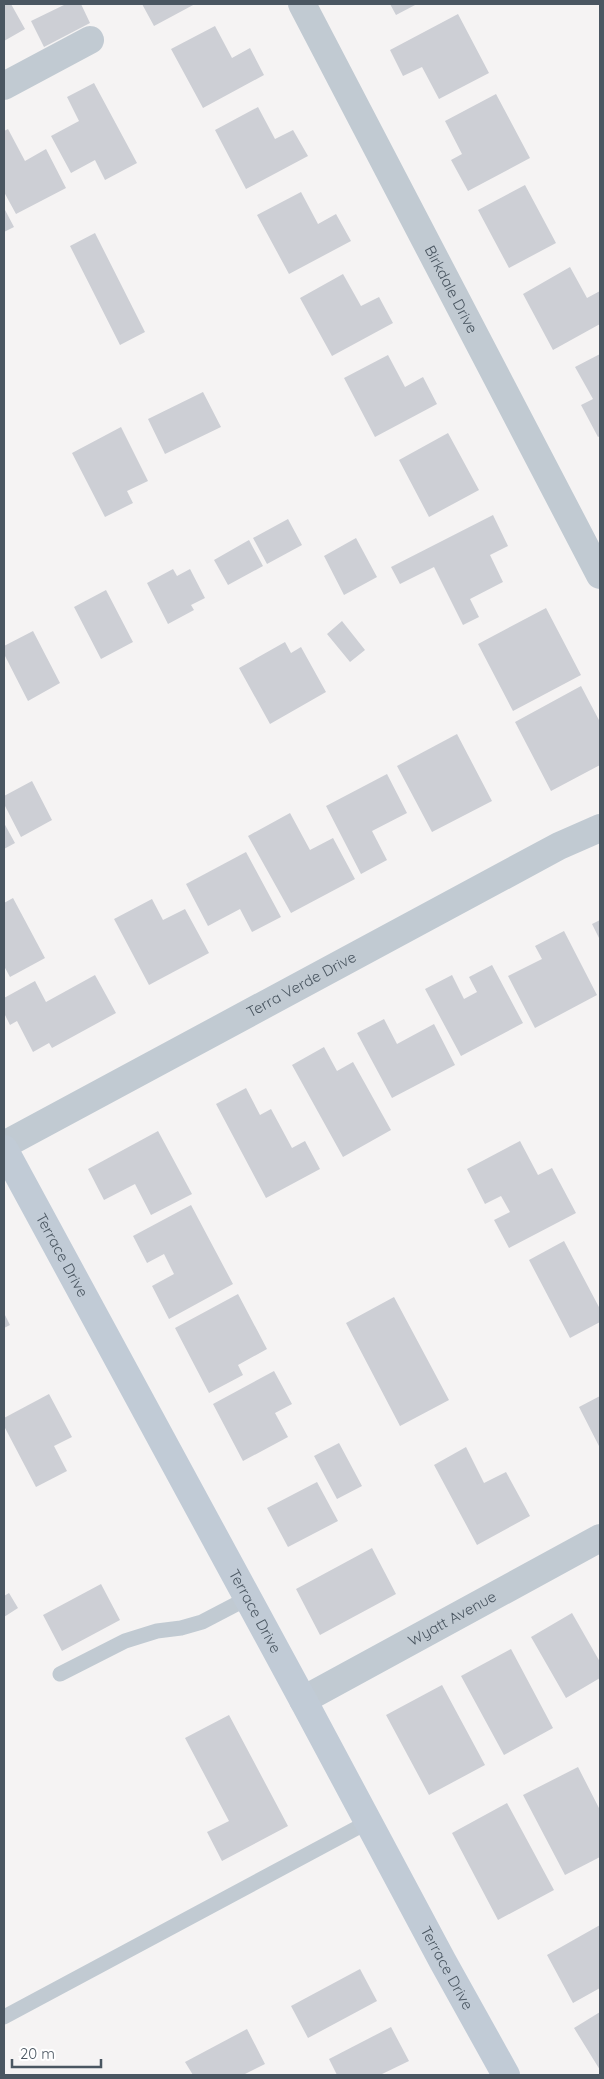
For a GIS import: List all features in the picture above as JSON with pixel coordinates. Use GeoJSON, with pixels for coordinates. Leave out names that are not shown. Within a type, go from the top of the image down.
{"type":"FeatureCollection","features":[{"type":"Feature","properties":{"kind":"street","name":"Birkdale Drive"},"geometry":{"type":"LineString","coordinates":[[302,4],[600,575]]}},
{"type":"Feature","properties":{"kind":"street"},"geometry":{"type":"LineString","coordinates":[[4,86],[90,40]]}},
{"type":"Feature","properties":{"kind":"street","name":"Terra Verde Drive"},"geometry":{"type":"LineString","coordinates":[[4,1144],[559,846],[600,828]]}},
{"type":"Feature","properties":{"kind":"street","name":"Terrace Drive"},"geometry":{"type":"LineString","coordinates":[[4,1149],[248,1598],[437,1952],[506,2075]]}},
{"type":"Feature","properties":{"kind":"street","name":"Wyatt Avenue"},"geometry":{"type":"LineString","coordinates":[[303,1700],[600,1538]]}},
{"type":"Feature","properties":{"kind":"lane"},"geometry":{"type":"LineString","coordinates":[[60,1674],[125,1642],[158,1631],[181,1628],[202,1622],[248,1598]]}},
{"type":"Feature","properties":{"kind":"lane"},"geometry":{"type":"LineString","coordinates":[[4,2017],[368,1822]]}},
{"type":"Feature","properties":{"kind":"building"},"geometry":{"type":"Polygon","coordinates":[[[4,4],[11,4],[25,29],[4,41],[4,4]]]}},
{"type":"Feature","properties":{"kind":"building"},"geometry":{"type":"Polygon","coordinates":[[[66,4],[81,4],[90,23],[44,47],[31,21],[66,4]]]}},
{"type":"Feature","properties":{"kind":"building"},"geometry":{"type":"Polygon","coordinates":[[[142,4],[195,4],[154,26],[142,4]]]}},
{"type":"Feature","properties":{"kind":"building"},"geometry":{"type":"Polygon","coordinates":[[[390,4],[417,4],[396,15],[390,4]]]}},
{"type":"Feature","properties":{"kind":"building"},"geometry":{"type":"Polygon","coordinates":[[[458,14],[489,73],[439,99],[422,67],[403,76],[390,50],[458,14]]]}},
{"type":"Feature","properties":{"kind":"building"},"geometry":{"type":"Polygon","coordinates":[[[215,26],[232,58],[250,48],[264,75],[203,108],[171,49],[215,26]]]}},
{"type":"Feature","properties":{"kind":"building"},"geometry":{"type":"Polygon","coordinates":[[[94,83],[137,163],[105,180],[95,160],[71,173],[51,136],[79,121],[67,97],[94,83]]]}},
{"type":"Feature","properties":{"kind":"building"},"geometry":{"type":"Polygon","coordinates":[[[496,94],[530,158],[468,191],[451,160],[462,154],[445,121],[496,94]]]}},
{"type":"Feature","properties":{"kind":"building"},"geometry":{"type":"Polygon","coordinates":[[[258,107],[275,139],[293,130],[308,156],[246,189],[215,130],[258,107]]]}},
{"type":"Feature","properties":{"kind":"building"},"geometry":{"type":"Polygon","coordinates":[[[8,129],[25,161],[46,149],[66,188],[16,214],[4,192],[4,131],[8,129]]]}},
{"type":"Feature","properties":{"kind":"building"},"geometry":{"type":"Polygon","coordinates":[[[525,185],[556,243],[509,268],[478,210],[525,185]]]}},
{"type":"Feature","properties":{"kind":"building"},"geometry":{"type":"Polygon","coordinates":[[[301,192],[318,224],[336,214],[351,241],[289,274],[257,215],[301,192]]]}},
{"type":"Feature","properties":{"kind":"building"},"geometry":{"type":"Polygon","coordinates":[[[4,208],[14,227],[4,232],[4,208]]]}},
{"type":"Feature","properties":{"kind":"building"},"geometry":{"type":"Polygon","coordinates":[[[95,233],[145,332],[120,345],[70,246],[95,233]]]}},
{"type":"Feature","properties":{"kind":"building"},"geometry":{"type":"Polygon","coordinates":[[[570,267],[587,298],[600,291],[600,324],[553,350],[523,294],[570,267]]]}},
{"type":"Feature","properties":{"kind":"building"},"geometry":{"type":"Polygon","coordinates":[[[343,274],[361,306],[379,297],[393,323],[332,356],[300,298],[343,274]]]}},
{"type":"Feature","properties":{"kind":"building"},"geometry":{"type":"Polygon","coordinates":[[[600,354],[600,436],[598,437],[581,405],[593,399],[575,367],[600,354]]]}},
{"type":"Feature","properties":{"kind":"building"},"geometry":{"type":"Polygon","coordinates":[[[388,355],[405,387],[423,377],[437,404],[375,437],[344,378],[388,355]]]}},
{"type":"Feature","properties":{"kind":"building"},"geometry":{"type":"Polygon","coordinates":[[[203,392],[221,427],[165,454],[148,419],[203,392]]]}},
{"type":"Feature","properties":{"kind":"building"},"geometry":{"type":"Polygon","coordinates":[[[121,427],[148,481],[127,491],[133,503],[105,517],[72,453],[121,427]]]}},
{"type":"Feature","properties":{"kind":"building"},"geometry":{"type":"Polygon","coordinates":[[[448,433],[479,490],[429,517],[399,460],[448,433]]]}},
{"type":"Feature","properties":{"kind":"building"},"geometry":{"type":"Polygon","coordinates":[[[493,515],[508,546],[490,555],[503,582],[470,599],[479,617],[463,625],[434,567],[400,584],[391,567],[493,515]]]}},
{"type":"Feature","properties":{"kind":"building"},"geometry":{"type":"Polygon","coordinates":[[[288,519],[302,545],[267,564],[253,538],[288,519]]]}},
{"type":"Feature","properties":{"kind":"building"},"geometry":{"type":"Polygon","coordinates":[[[356,538],[377,577],[344,595],[324,556],[356,538]]]}},
{"type":"Feature","properties":{"kind":"building"},"geometry":{"type":"Polygon","coordinates":[[[249,540],[263,566],[228,585],[214,560],[249,540]]]}},
{"type":"Feature","properties":{"kind":"building"},"geometry":{"type":"Polygon","coordinates":[[[173,569],[177,576],[190,569],[205,598],[191,605],[194,610],[168,624],[147,583],[173,569]]]}},
{"type":"Feature","properties":{"kind":"building"},"geometry":{"type":"Polygon","coordinates":[[[106,590],[133,642],[101,659],[74,607],[106,590]]]}},
{"type":"Feature","properties":{"kind":"building"},"geometry":{"type":"Polygon","coordinates":[[[546,608],[581,675],[513,711],[478,644],[546,608]]]}},
{"type":"Feature","properties":{"kind":"building"},"geometry":{"type":"Polygon","coordinates":[[[342,621],[365,650],[350,662],[327,634],[342,621]]]}},
{"type":"Feature","properties":{"kind":"building"},"geometry":{"type":"Polygon","coordinates":[[[33,631],[60,683],[28,701],[4,654],[4,646],[33,631]]]}},
{"type":"Feature","properties":{"kind":"building"},"geometry":{"type":"Polygon","coordinates":[[[285,642],[291,653],[301,647],[326,692],[270,724],[239,668],[285,642]]]}},
{"type":"Feature","properties":{"kind":"building"},"geometry":{"type":"Polygon","coordinates":[[[581,686],[600,722],[600,765],[551,791],[515,722],[581,686]]]}},
{"type":"Feature","properties":{"kind":"building"},"geometry":{"type":"Polygon","coordinates":[[[457,734],[492,801],[432,832],[397,766],[457,734]]]}},
{"type":"Feature","properties":{"kind":"building"},"geometry":{"type":"Polygon","coordinates":[[[387,774],[407,813],[372,831],[387,860],[361,874],[326,806],[387,774]]]}},
{"type":"Feature","properties":{"kind":"building"},"geometry":{"type":"Polygon","coordinates":[[[32,781],[52,820],[21,837],[4,804],[4,796],[32,781]]]}},
{"type":"Feature","properties":{"kind":"building"},"geometry":{"type":"Polygon","coordinates":[[[290,813],[310,850],[333,838],[355,879],[291,913],[248,836],[290,813]]]}},
{"type":"Feature","properties":{"kind":"building"},"geometry":{"type":"Polygon","coordinates":[[[4,823],[15,843],[4,849],[4,823]]]}},
{"type":"Feature","properties":{"kind":"building"},"geometry":{"type":"Polygon","coordinates":[[[246,852],[281,917],[252,932],[240,909],[208,926],[186,884],[246,852]]]}},
{"type":"Feature","properties":{"kind":"building"},"geometry":{"type":"Polygon","coordinates":[[[13,898],[45,958],[10,977],[4,966],[4,903],[13,898]]]}},
{"type":"Feature","properties":{"kind":"building"},"geometry":{"type":"Polygon","coordinates":[[[152,899],[163,920],[185,909],[209,953],[149,985],[114,919],[152,899]]]}},
{"type":"Feature","properties":{"kind":"building"},"geometry":{"type":"Polygon","coordinates":[[[600,920],[600,940],[592,924],[600,920]]]}},
{"type":"Feature","properties":{"kind":"building"},"geometry":{"type":"Polygon","coordinates":[[[564,931],[597,995],[535,1028],[508,976],[542,959],[535,946],[564,931]]]}},
{"type":"Feature","properties":{"kind":"building"},"geometry":{"type":"Polygon","coordinates":[[[492,965],[523,1023],[461,1056],[425,989],[452,975],[464,999],[477,992],[469,977],[492,965]]]}},
{"type":"Feature","properties":{"kind":"building"},"geometry":{"type":"Polygon","coordinates":[[[95,975],[116,1013],[52,1048],[49,1043],[33,1052],[17,1021],[10,1025],[4,1013],[4,998],[35,981],[46,1002],[95,975]]]}},
{"type":"Feature","properties":{"kind":"building"},"geometry":{"type":"Polygon","coordinates":[[[384,1019],[397,1044],[434,1024],[455,1065],[392,1098],[357,1033],[384,1019]]]}},
{"type":"Feature","properties":{"kind":"building"},"geometry":{"type":"Polygon","coordinates":[[[324,1047],[337,1071],[353,1062],[391,1130],[343,1157],[292,1065],[324,1047]]]}},
{"type":"Feature","properties":{"kind":"building"},"geometry":{"type":"Polygon","coordinates":[[[246,1088],[260,1115],[271,1109],[292,1148],[305,1141],[320,1169],[266,1198],[216,1104],[246,1088]]]}},
{"type":"Feature","properties":{"kind":"building"},"geometry":{"type":"Polygon","coordinates":[[[158,1131],[192,1194],[151,1215],[135,1184],[104,1200],[88,1169],[158,1131]]]}},
{"type":"Feature","properties":{"kind":"building"},"geometry":{"type":"Polygon","coordinates":[[[520,1141],[538,1175],[552,1168],[576,1213],[509,1248],[494,1220],[510,1212],[501,1196],[485,1204],[467,1169],[520,1141]]]}},
{"type":"Feature","properties":{"kind":"building"},"geometry":{"type":"Polygon","coordinates":[[[191,1205],[233,1284],[169,1319],[152,1286],[174,1274],[164,1254],[147,1263],[133,1236],[191,1205]]]}},
{"type":"Feature","properties":{"kind":"building"},"geometry":{"type":"Polygon","coordinates":[[[564,1241],[600,1309],[600,1322],[570,1338],[529,1260],[564,1241]]]}},
{"type":"Feature","properties":{"kind":"building"},"geometry":{"type":"Polygon","coordinates":[[[238,1294],[267,1349],[238,1365],[243,1375],[209,1393],[175,1328],[238,1294]]]}},
{"type":"Feature","properties":{"kind":"building"},"geometry":{"type":"Polygon","coordinates":[[[394,1297],[449,1400],[400,1426],[346,1323],[394,1297]]]}},
{"type":"Feature","properties":{"kind":"building"},"geometry":{"type":"Polygon","coordinates":[[[4,1313],[10,1325],[4,1328],[4,1313]]]}},
{"type":"Feature","properties":{"kind":"building"},"geometry":{"type":"Polygon","coordinates":[[[274,1371],[292,1404],[275,1413],[288,1437],[243,1461],[213,1404],[274,1371]]]}},
{"type":"Feature","properties":{"kind":"building"},"geometry":{"type":"Polygon","coordinates":[[[49,1394],[72,1437],[54,1446],[67,1471],[36,1487],[4,1426],[4,1418],[49,1394]]]}},
{"type":"Feature","properties":{"kind":"building"},"geometry":{"type":"Polygon","coordinates":[[[600,1396],[600,1448],[579,1407],[600,1396]]]}},
{"type":"Feature","properties":{"kind":"building"},"geometry":{"type":"Polygon","coordinates":[[[339,1443],[362,1486],[337,1499],[314,1456],[339,1443]]]}},
{"type":"Feature","properties":{"kind":"building"},"geometry":{"type":"Polygon","coordinates":[[[466,1447],[484,1483],[506,1472],[530,1516],[477,1545],[434,1465],[466,1447]]]}},
{"type":"Feature","properties":{"kind":"building"},"geometry":{"type":"Polygon","coordinates":[[[317,1482],[338,1521],[288,1547],[267,1508],[317,1482]]]}},
{"type":"Feature","properties":{"kind":"building"},"geometry":{"type":"Polygon","coordinates":[[[372,1548],[396,1594],[320,1635],[296,1589],[372,1548]]]}},
{"type":"Feature","properties":{"kind":"building"},"geometry":{"type":"Polygon","coordinates":[[[101,1584],[120,1620],[62,1651],[43,1615],[101,1584]]]}},
{"type":"Feature","properties":{"kind":"building"},"geometry":{"type":"Polygon","coordinates":[[[9,1593],[18,1608],[4,1617],[4,1596],[9,1593]]]}},
{"type":"Feature","properties":{"kind":"building"},"geometry":{"type":"Polygon","coordinates":[[[572,1613],[600,1662],[600,1678],[566,1698],[531,1637],[572,1613]]]}},
{"type":"Feature","properties":{"kind":"building"},"geometry":{"type":"Polygon","coordinates":[[[511,1649],[553,1728],[504,1755],[461,1676],[511,1649]]]}},
{"type":"Feature","properties":{"kind":"building"},"geometry":{"type":"Polygon","coordinates":[[[442,1685],[485,1765],[429,1795],[386,1715],[442,1685]]]}},
{"type":"Feature","properties":{"kind":"building"},"geometry":{"type":"Polygon","coordinates":[[[229,1715],[288,1826],[222,1861],[207,1832],[229,1821],[185,1738],[229,1715]]]}},
{"type":"Feature","properties":{"kind":"building"},"geometry":{"type":"Polygon","coordinates":[[[578,1767],[600,1810],[600,1857],[565,1875],[523,1795],[578,1767]]]}},
{"type":"Feature","properties":{"kind":"building"},"geometry":{"type":"Polygon","coordinates":[[[507,1803],[554,1890],[498,1920],[452,1833],[507,1803]]]}},
{"type":"Feature","properties":{"kind":"building"},"geometry":{"type":"Polygon","coordinates":[[[600,1925],[600,1988],[573,2003],[547,1955],[600,1925]]]}},
{"type":"Feature","properties":{"kind":"building"},"geometry":{"type":"Polygon","coordinates":[[[360,1969],[377,2001],[308,2038],[291,2006],[360,1969]]]}},
{"type":"Feature","properties":{"kind":"building"},"geometry":{"type":"Polygon","coordinates":[[[600,2012],[600,2070],[574,2028],[600,2012]]]}},
{"type":"Feature","properties":{"kind":"building"},"geometry":{"type":"Polygon","coordinates":[[[391,2027],[409,2061],[380,2075],[337,2075],[329,2059],[391,2027]]]}},
{"type":"Feature","properties":{"kind":"building"},"geometry":{"type":"Polygon","coordinates":[[[247,2029],[265,2064],[243,2075],[193,2075],[185,2062],[247,2029]]]}}]}
